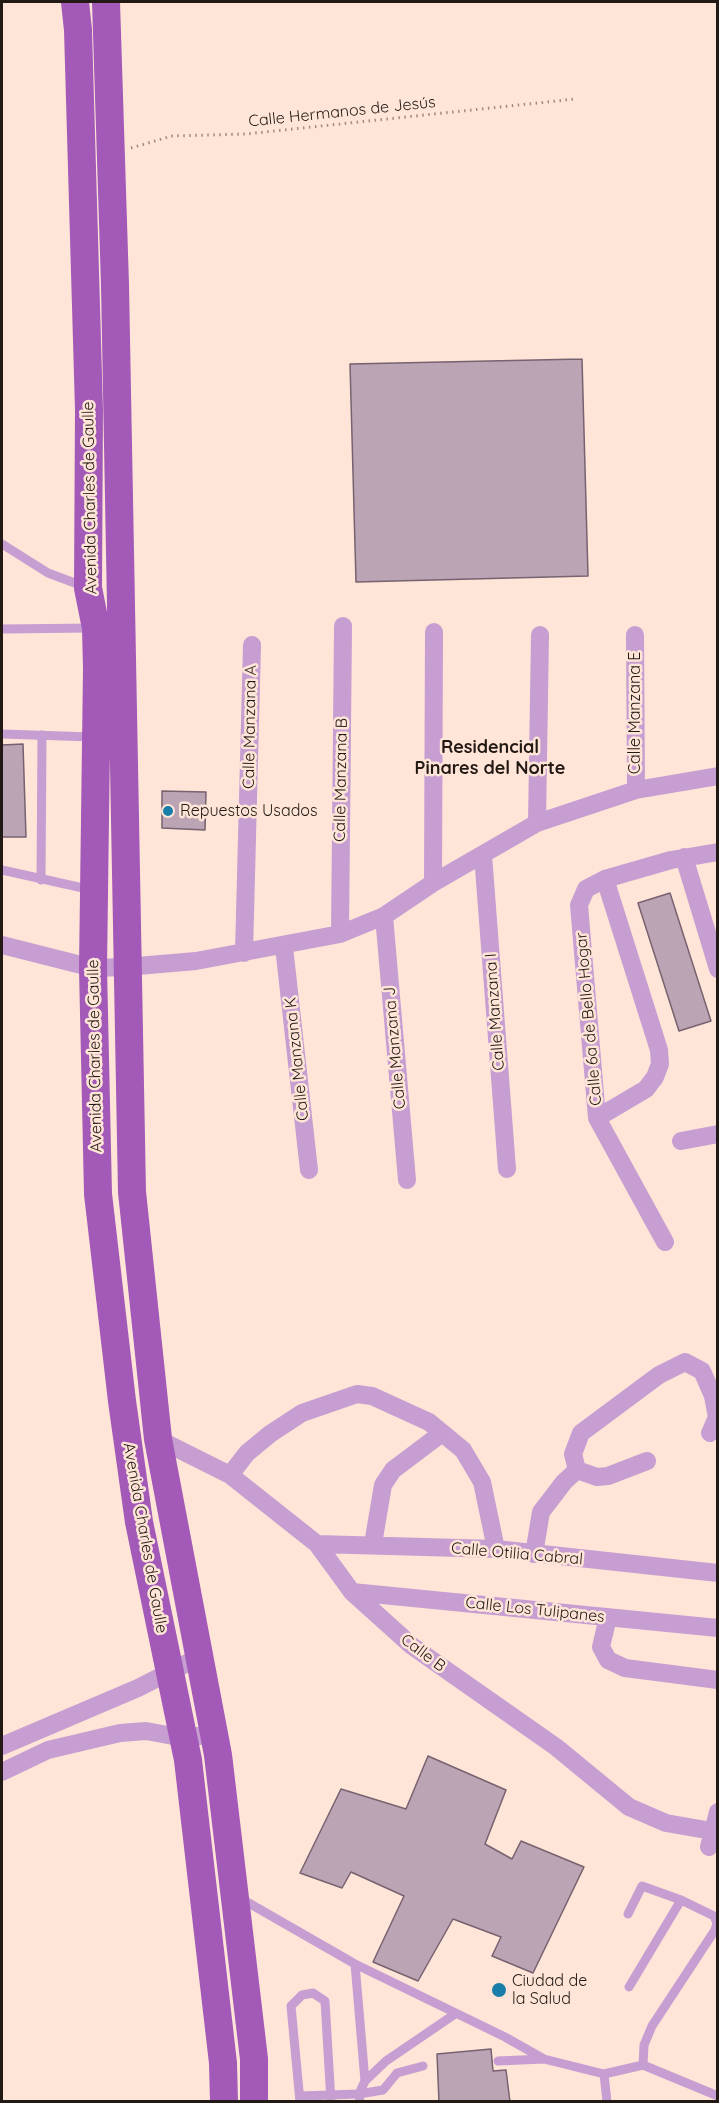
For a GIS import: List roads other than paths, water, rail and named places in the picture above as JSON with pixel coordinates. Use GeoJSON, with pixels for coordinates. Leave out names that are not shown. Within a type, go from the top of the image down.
{"type":"FeatureCollection","features":[{"type":"Feature","properties":{"kind":"main road","name":"Avenida Charles de Gaulle"},"geometry":{"type":"LineString","coordinates":[[75,2],[78,30],[88,410],[88,588],[96,628],[93,968],[98,1194],[122,1401],[139,1522],[184,1738],[223,2063],[224,2102]]}},
{"type":"Feature","properties":{"kind":"main road","name":"Avenida Charles de Gaulle"},"geometry":{"type":"LineString","coordinates":[[106,2],[112,152],[132,1192],[158,1439],[213,1734],[235,1895],[254,2059],[254,2102]]}},
{"type":"Feature","properties":{"kind":"main road"},"geometry":{"type":"LineString","coordinates":[[98,1194],[132,1192]]}},
{"type":"Feature","properties":{"kind":"street","name":"Calle Manzana B"},"geometry":{"type":"LineString","coordinates":[[340,934],[343,626]]}},
{"type":"Feature","properties":{"kind":"street"},"geometry":{"type":"LineString","coordinates":[[433,883],[434,632]]}},
{"type":"Feature","properties":{"kind":"street"},"geometry":{"type":"LineString","coordinates":[[537,823],[540,635]]}},
{"type":"Feature","properties":{"kind":"street","name":"Calle Manzana E"},"geometry":{"type":"LineString","coordinates":[[635,635],[636,790]]}},
{"type":"Feature","properties":{"kind":"street","name":"Calle Manzana A"},"geometry":{"type":"LineString","coordinates":[[244,953],[252,645]]}},
{"type":"Feature","properties":{"kind":"street"},"geometry":{"type":"LineString","coordinates":[[2,945],[93,968],[126,967],[196,961],[285,947],[340,934],[384,916],[433,883],[537,823],[636,790],[717,776]]}},
{"type":"Feature","properties":{"kind":"street"},"geometry":{"type":"LineString","coordinates":[[597,1118],[646,1089],[655,1077],[660,1064],[659,1050],[605,879],[684,857],[717,852]]}},
{"type":"Feature","properties":{"kind":"street","name":"Calle Manzana I"},"geometry":{"type":"LineString","coordinates":[[483,855],[507,1169]]}},
{"type":"Feature","properties":{"kind":"street"},"geometry":{"type":"LineString","coordinates":[[684,857],[717,969]]}},
{"type":"Feature","properties":{"kind":"street","name":"Calle 6a de Bello Hogar"},"geometry":{"type":"LineString","coordinates":[[605,879],[586,889],[579,905],[597,1118],[665,1242]]}},
{"type":"Feature","properties":{"kind":"street","name":"Calle Manzana J"},"geometry":{"type":"LineString","coordinates":[[384,916],[407,1180]]}},
{"type":"Feature","properties":{"kind":"street","name":"Calle Manzana K"},"geometry":{"type":"LineString","coordinates":[[285,947],[309,1170]]}},
{"type":"Feature","properties":{"kind":"street"},"geometry":{"type":"LineString","coordinates":[[681,1141],[717,1134]]}},
{"type":"Feature","properties":{"kind":"street"},"geometry":{"type":"LineString","coordinates":[[578,1470],[573,1454],[581,1433],[659,1375],[685,1362],[702,1371],[713,1396],[717,1417],[710,1433]]}},
{"type":"Feature","properties":{"kind":"street"},"geometry":{"type":"LineString","coordinates":[[230,1475],[248,1453],[270,1434],[302,1413],[357,1394],[379,1398],[429,1422],[462,1450],[482,1482],[496,1549]]}},
{"type":"Feature","properties":{"kind":"street"},"geometry":{"type":"LineString","coordinates":[[373,1544],[382,1485],[393,1470],[442,1433]]}},
{"type":"Feature","properties":{"kind":"street","name":"Calle B"},"geometry":{"type":"LineString","coordinates":[[158,1439],[230,1475],[317,1544],[352,1592],[411,1646],[556,1747],[628,1807],[711,1839],[717,1812]]}},
{"type":"Feature","properties":{"kind":"street"},"geometry":{"type":"LineString","coordinates":[[578,1470],[597,1477],[608,1476],[646,1461]]}},
{"type":"Feature","properties":{"kind":"street"},"geometry":{"type":"LineString","coordinates":[[534,1554],[541,1512],[564,1482],[578,1470]]}},
{"type":"Feature","properties":{"kind":"street","name":"Calle Otilia Cabral"},"geometry":{"type":"LineString","coordinates":[[317,1544],[496,1549],[717,1573]]}},
{"type":"Feature","properties":{"kind":"street","name":"Calle Los Tulipanes"},"geometry":{"type":"LineString","coordinates":[[352,1592],[717,1628]]}},
{"type":"Feature","properties":{"kind":"street"},"geometry":{"type":"LineString","coordinates":[[608,1617],[601,1647],[608,1660],[625,1668],[717,1680]]}},
{"type":"Feature","properties":{"kind":"street"},"geometry":{"type":"LineString","coordinates":[[2,1746],[138,1688],[169,1670],[199,1657]]}},
{"type":"Feature","properties":{"kind":"street"},"geometry":{"type":"LineString","coordinates":[[2,1772],[48,1750],[93,1738],[146,1731],[184,1738],[213,1734]]}},
{"type":"Feature","properties":{"kind":"lane"},"geometry":{"type":"LineString","coordinates":[[2,544],[48,573],[88,588]]}},
{"type":"Feature","properties":{"kind":"lane"},"geometry":{"type":"LineString","coordinates":[[2,629],[96,628]]}},
{"type":"Feature","properties":{"kind":"lane"},"geometry":{"type":"LineString","coordinates":[[2,734],[96,738]]}},
{"type":"Feature","properties":{"kind":"lane"},"geometry":{"type":"LineString","coordinates":[[41,880],[42,735]]}},
{"type":"Feature","properties":{"kind":"lane"},"geometry":{"type":"LineString","coordinates":[[2,870],[94,891]]}},
{"type":"Feature","properties":{"kind":"lane"},"geometry":{"type":"LineString","coordinates":[[628,1914],[642,1886],[681,1900],[714,1916],[717,1923],[652,2026],[644,2045],[643,2064]]}},
{"type":"Feature","properties":{"kind":"lane"},"geometry":{"type":"LineString","coordinates":[[235,1895],[355,1964],[544,2059],[604,2074],[643,2064],[717,2096]]}},
{"type":"Feature","properties":{"kind":"lane"},"geometry":{"type":"LineString","coordinates":[[629,1987],[681,1900]]}},
{"type":"Feature","properties":{"kind":"lane"},"geometry":{"type":"LineString","coordinates":[[355,1964],[365,2081],[359,2098]]}},
{"type":"Feature","properties":{"kind":"lane"},"geometry":{"type":"LineString","coordinates":[[331,2098],[325,2001],[313,1993],[302,1995],[291,2006],[300,2099],[359,2098],[383,2090],[397,2073],[423,2066]]}},
{"type":"Feature","properties":{"kind":"lane"},"geometry":{"type":"LineString","coordinates":[[365,2081],[405,2046],[455,2014]]}},
{"type":"Feature","properties":{"kind":"lane"},"geometry":{"type":"LineString","coordinates":[[498,2061],[544,2059]]}},
{"type":"Feature","properties":{"kind":"lane"},"geometry":{"type":"LineString","coordinates":[[604,2074],[607,2102]]}},
{"type":"Feature","properties":{"kind":"lane"},"geometry":{"type":"LineString","coordinates":[[382,2102],[383,2090]]}},
{"type":"Feature","properties":{"kind":"place","name":"Repuestos Usados"},"geometry":{"type":"Point","coordinates":[168,811]}},
{"type":"Feature","properties":{"kind":"place","name":"Ciudad de la Salud"},"geometry":{"type":"Point","coordinates":[499,1990]}},
{"type":"Feature","properties":{"kind":"district","name":"Residencial Pinares del Norte"},"geometry":{"type":"Point","coordinates":[490,758]}}]}
